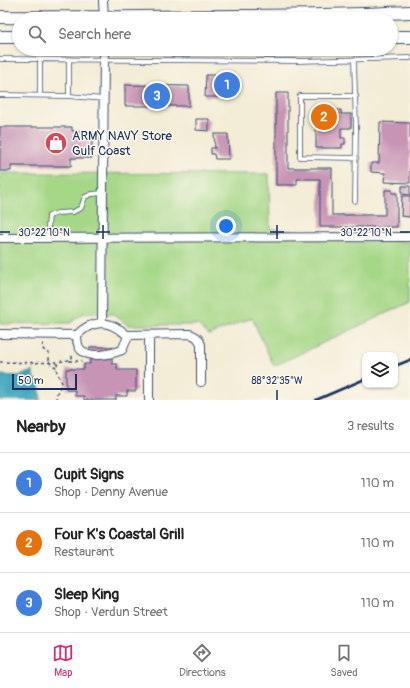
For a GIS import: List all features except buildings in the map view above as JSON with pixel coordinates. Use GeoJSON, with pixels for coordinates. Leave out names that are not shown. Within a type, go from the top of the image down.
{"type":"FeatureCollection","features":[{"type":"Feature","properties":{"kind":"main road"},"geometry":{"type":"LineString","coordinates":[[398,13],[410,12]]}},
{"type":"Feature","properties":{"kind":"main road"},"geometry":{"type":"LineString","coordinates":[[0,17],[12,17]]}},
{"type":"Feature","properties":{"kind":"main road"},"geometry":{"type":"LineString","coordinates":[[0,37],[12,37]]}},
{"type":"Feature","properties":{"kind":"main road"},"geometry":{"type":"LineString","coordinates":[[398,37],[410,37]]}},
{"type":"Feature","properties":{"kind":"street"},"geometry":{"type":"LineString","coordinates":[[104,0],[104,12]]}},
{"type":"Feature","properties":{"kind":"street"},"geometry":{"type":"LineString","coordinates":[[102,323],[104,59]]}},
{"type":"Feature","properties":{"kind":"street"},"geometry":{"type":"LineString","coordinates":[[0,238],[410,237]]}},
{"type":"Feature","properties":{"kind":"street"},"geometry":{"type":"LineString","coordinates":[[127,335],[127,339],[122,350],[113,354],[87,354],[81,350],[77,335],[83,328],[92,324],[102,323],[120,328],[127,335],[190,334],[196,336],[201,345],[201,382]]}},
{"type":"Feature","properties":{"kind":"street"},"geometry":{"type":"LineString","coordinates":[[0,334],[77,335]]}},
{"type":"Feature","properties":{"kind":"street"},"geometry":{"type":"LineString","coordinates":[[149,335],[149,400]]}},
{"type":"Feature","properties":{"kind":"lane"},"geometry":{"type":"LineString","coordinates":[[0,59],[354,60],[410,58]]}},
{"type":"Feature","properties":{"kind":"lane"},"geometry":{"type":"LineString","coordinates":[[40,59],[40,95]]}},
{"type":"Feature","properties":{"kind":"lane"},"geometry":{"type":"LineString","coordinates":[[68,59],[69,96]]}},
{"type":"Feature","properties":{"kind":"lane"},"geometry":{"type":"LineString","coordinates":[[354,60],[356,96],[355,201]]}},
{"type":"Feature","properties":{"kind":"lane"},"geometry":{"type":"LineString","coordinates":[[0,95],[69,96],[104,99]]}},
{"type":"Feature","properties":{"kind":"lane"},"geometry":{"type":"LineString","coordinates":[[356,96],[300,96],[300,157],[356,158]]}},
{"type":"Feature","properties":{"kind":"lane"},"geometry":{"type":"LineString","coordinates":[[47,238],[49,216],[58,213],[73,212],[81,208],[85,197],[92,194],[103,193]]}},
{"type":"Feature","properties":{"kind":"path"},"geometry":{"type":"LineString","coordinates":[[45,340],[42,343],[42,348],[49,353],[49,362]]}},
{"type":"Feature","properties":{"kind":"path"},"geometry":{"type":"LineString","coordinates":[[68,361],[72,358],[71,348]]}},
{"type":"Feature","properties":{"kind":"path"},"geometry":{"type":"LineString","coordinates":[[0,362],[82,362],[83,360]]}},
{"type":"Feature","properties":{"kind":"path"},"geometry":{"type":"LineString","coordinates":[[49,362],[56,367]]}},
{"type":"Feature","properties":{"kind":"path"},"geometry":{"type":"LineString","coordinates":[[56,362],[58,366],[56,367],[56,372],[62,383],[56,393],[56,400]]}},
{"type":"Feature","properties":{"kind":"green space"},"geometry":{"type":"Polygon","coordinates":[[[0,173],[269,174],[270,229],[410,242],[410,302],[274,366],[252,318],[209,335],[198,325],[128,325],[113,314],[84,313],[70,323],[0,324],[0,173]]]}},
{"type":"Feature","properties":{"kind":"water"},"geometry":{"type":"Polygon","coordinates":[[[33,371],[33,376],[39,384],[41,400],[0,400],[0,375],[18,376],[33,371]]]}},
{"type":"Feature","properties":{"kind":"railway"},"geometry":{"type":"LineString","coordinates":[[398,365],[410,360]]}},
{"type":"Feature","properties":{"kind":"railway"},"geometry":{"type":"LineString","coordinates":[[316,400],[362,380]]}},
{"type":"Feature","properties":{"kind":"place","name":"Cupit Signs"},"geometry":{"type":"Point","coordinates":[227,85]}},
{"type":"Feature","properties":{"kind":"place","name":"Sleep King"},"geometry":{"type":"Point","coordinates":[157,96]}},
{"type":"Feature","properties":{"kind":"place","name":"Four K's Coastal Grill"},"geometry":{"type":"Point","coordinates":[324,117]}},
{"type":"Feature","properties":{"kind":"place","name":"ARMY NAVY Store Gulf Coast"},"geometry":{"type":"Point","coordinates":[56,143]}}]}
